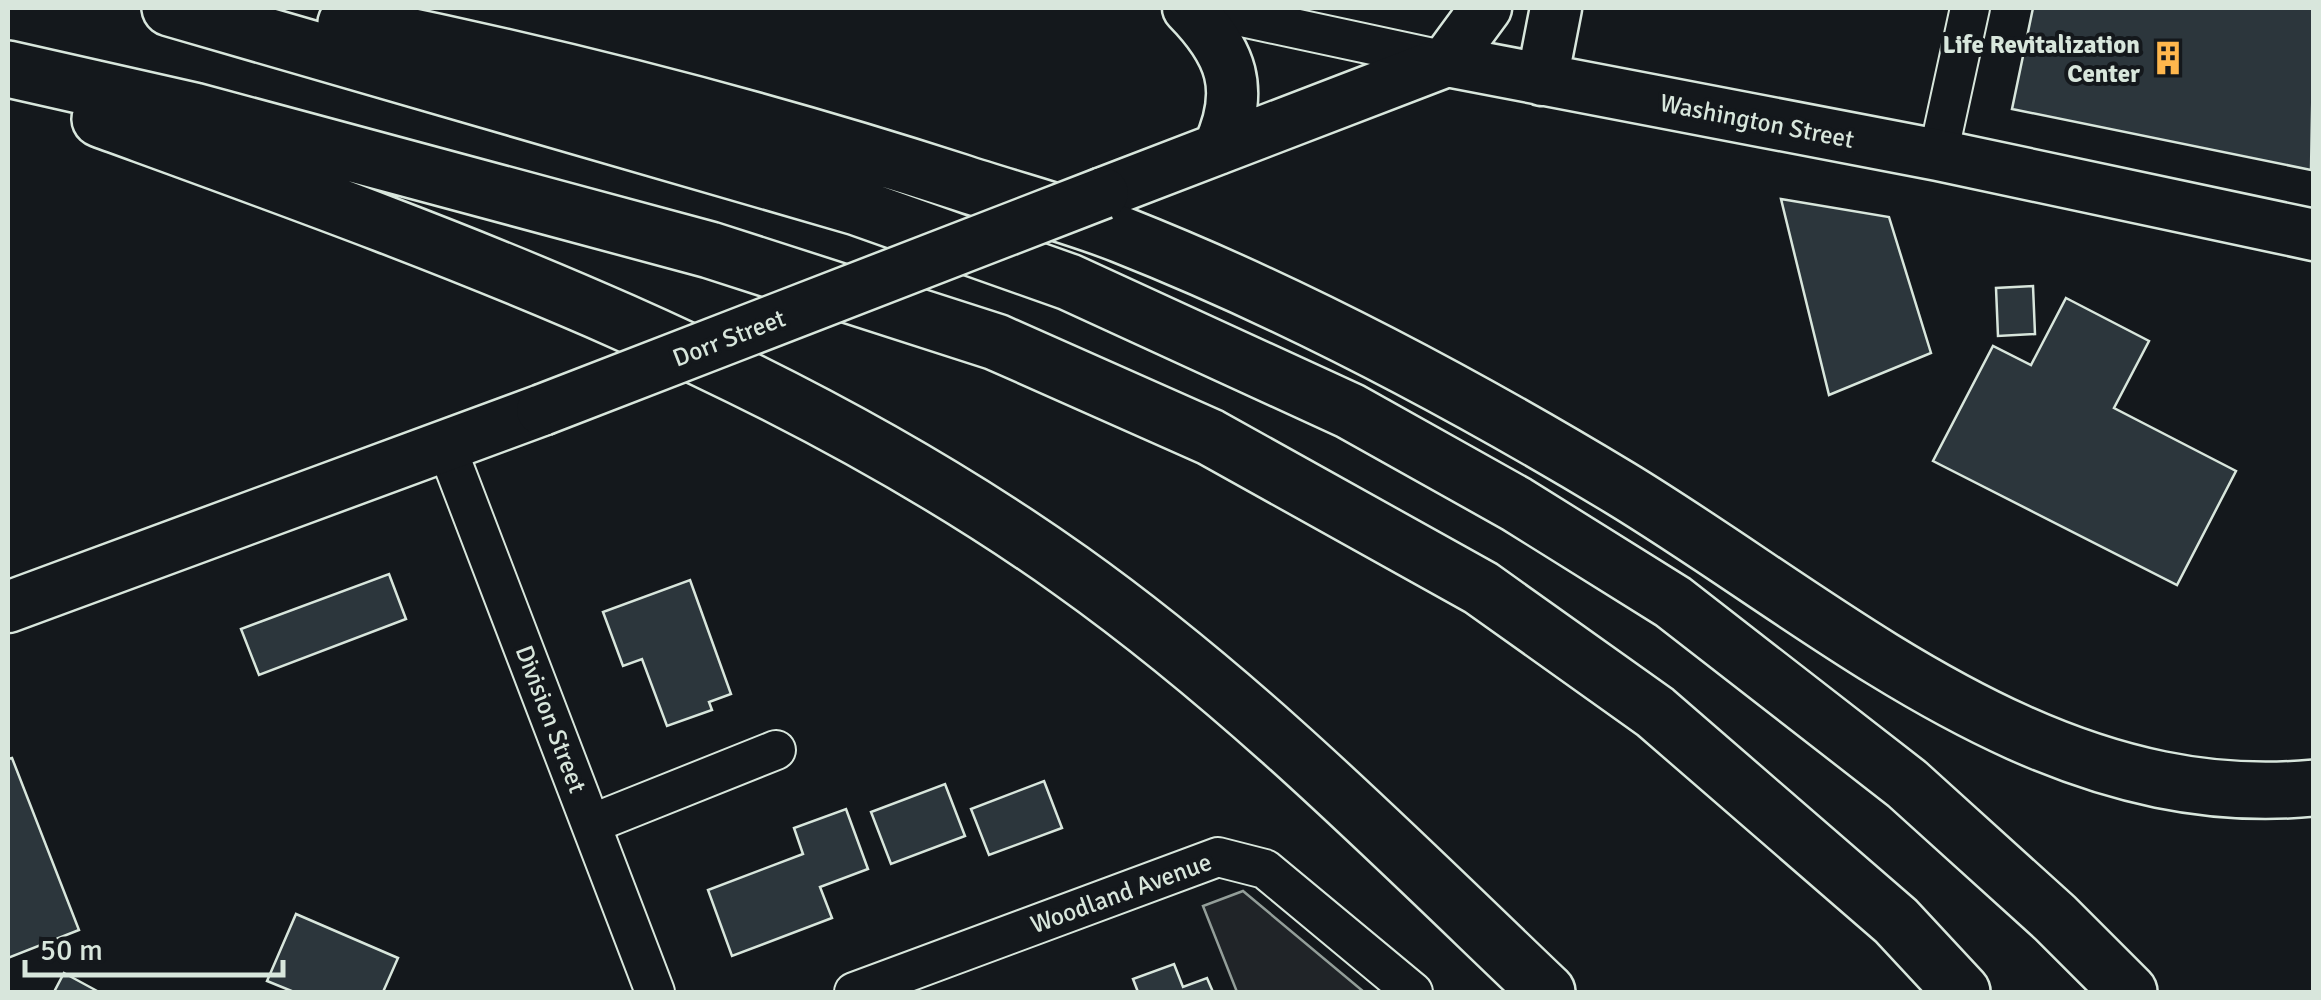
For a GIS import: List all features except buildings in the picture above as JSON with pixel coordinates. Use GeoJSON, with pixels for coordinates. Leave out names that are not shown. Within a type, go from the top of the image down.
{"type":"FeatureCollection","features":[{"type":"Feature","properties":{"kind":"highway"},"geometry":{"type":"LineString","coordinates":[[170,8],[857,207],[1068,282],[1350,411],[1516,504],[1673,602],[1906,784],[2055,918],[2128,992]]}},
{"type":"Feature","properties":{"kind":"highway"},"geometry":{"type":"LineString","coordinates":[[270,8],[481,50],[809,134],[1120,234],[1385,355],[1619,487],[1947,697],[2021,735],[2092,765],[2168,784],[2230,791],[2314,788]]}},
{"type":"Feature","properties":{"kind":"highway"},"geometry":{"type":"LineString","coordinates":[[8,69],[194,111],[710,250],[996,342],[1210,437],[1481,588],[1654,712],[1896,921],[1962,992]]}},
{"type":"Feature","properties":{"kind":"highway"},"geometry":{"type":"LineString","coordinates":[[8,86],[570,295],[756,382],[896,458],[1072,572],[1179,654],[1284,744],[1547,992]]}},
{"type":"Feature","properties":{"kind":"main road"},"geometry":{"type":"LineString","coordinates":[[1188,8],[1227,56],[1231,114],[1218,148]]}},
{"type":"Feature","properties":{"kind":"main road"},"geometry":{"type":"LineString","coordinates":[[1448,61],[1486,8]]}},
{"type":"Feature","properties":{"kind":"main road"},"geometry":{"type":"LineString","coordinates":[[1542,80],[1556,8]]}},
{"type":"Feature","properties":{"kind":"main road","name":"Dorr Street"},"geometry":{"type":"LineString","coordinates":[[8,607],[542,410],[1448,61]]}},
{"type":"Feature","properties":{"kind":"main road","name":"Washington Street"},"geometry":{"type":"LineString","coordinates":[[1448,61],[1938,155],[2314,235]]}},
{"type":"Feature","properties":{"kind":"street","name":"Washington Street"},"geometry":{"type":"LineString","coordinates":[[1200,8],[1301,18],[1448,61]]}},
{"type":"Feature","properties":{"kind":"street"},"geometry":{"type":"LineString","coordinates":[[1938,155],[1970,8]]}},
{"type":"Feature","properties":{"kind":"street","name":"Division Street"},"geometry":{"type":"LineString","coordinates":[[446,446],[655,992]]}},
{"type":"Feature","properties":{"kind":"street"},"geometry":{"type":"LineString","coordinates":[[591,824],[776,750]]}},
{"type":"Feature","properties":{"kind":"street","name":"Woodland Avenue"},"geometry":{"type":"LineString","coordinates":[[854,992],[1218,856],[1265,870],[1414,992]]}},
{"type":"Feature","properties":{"kind":"shaded area"},"geometry":{"type":"Polygon","coordinates":[[[1243,891],[1364,992],[1237,992],[1203,906],[1243,891]]]}},
{"type":"Feature","properties":{"kind":"place","name":"Life Revitalization Center"},"geometry":{"type":"Point","coordinates":[2168,58]}}]}
